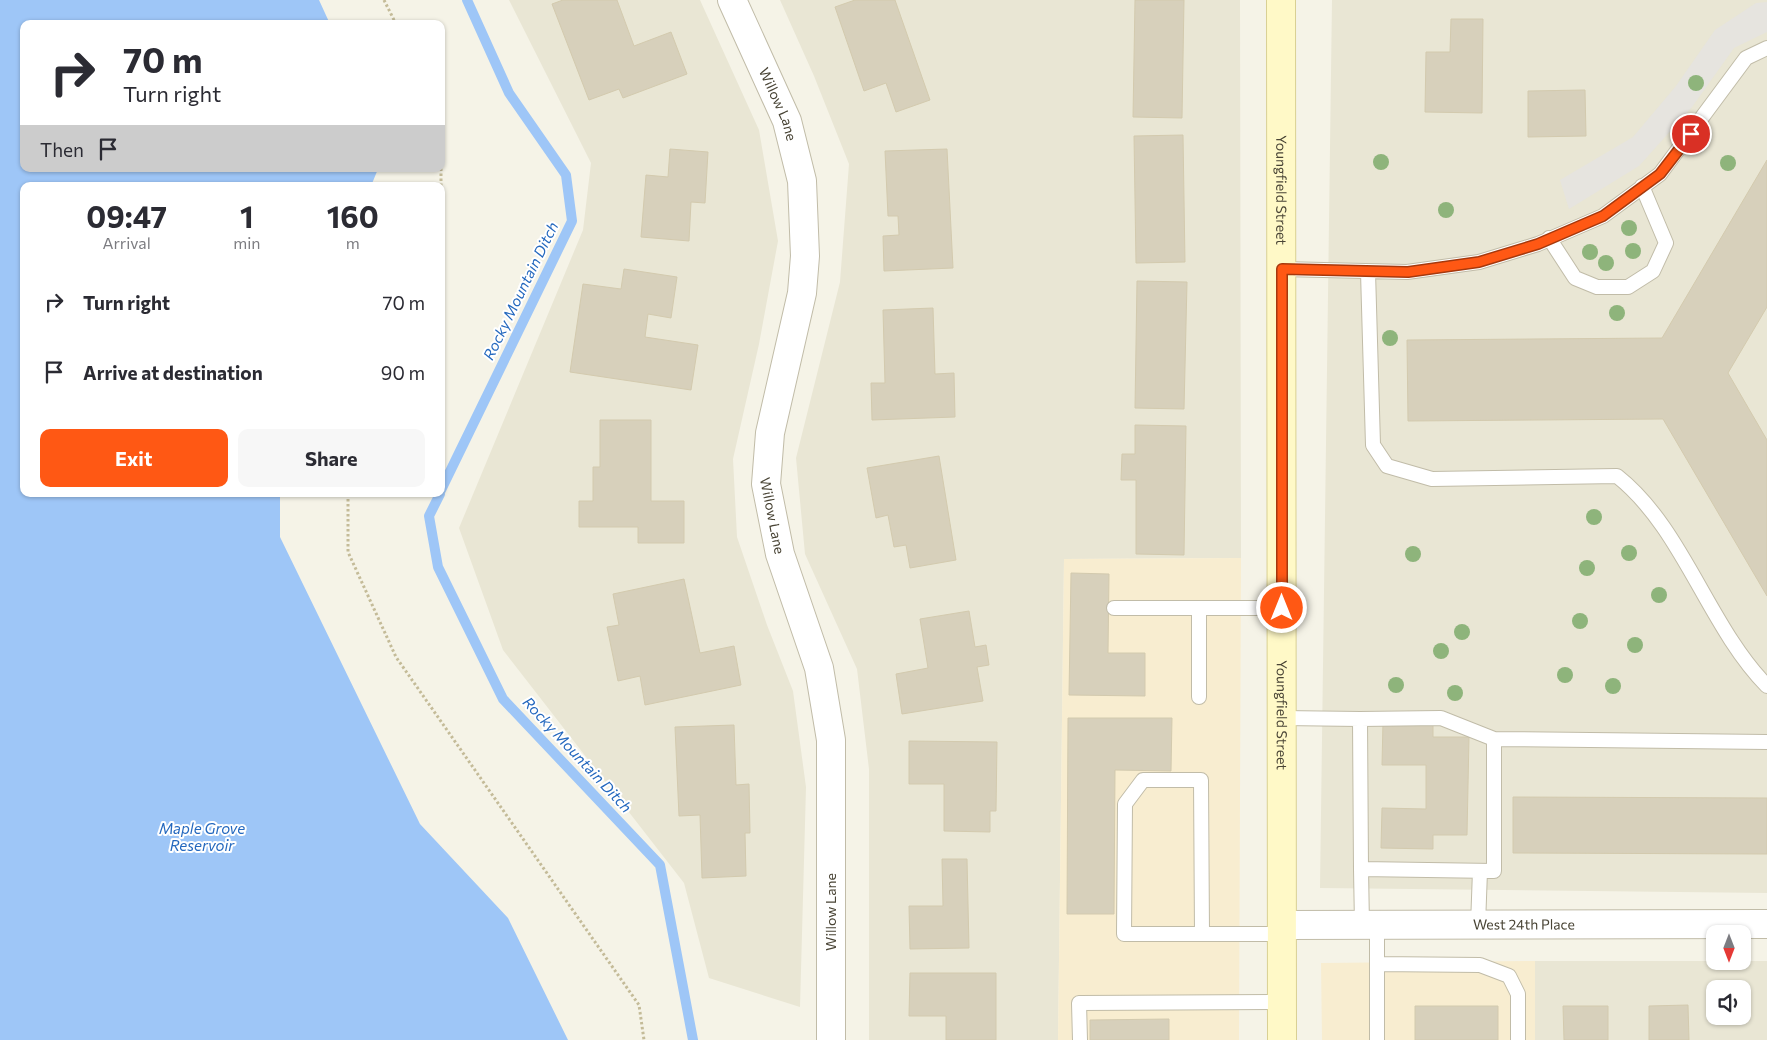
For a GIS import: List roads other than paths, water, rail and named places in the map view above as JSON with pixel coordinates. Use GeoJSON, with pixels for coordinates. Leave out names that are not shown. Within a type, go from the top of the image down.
{"type":"FeatureCollection","features":[{"type":"Feature","properties":{"kind":"street","name":"Willow Lane"},"geometry":{"type":"LineString","coordinates":[[732,0],[787,122],[802,181],[805,256],[802,293],[770,433],[766,484],[780,554],[819,668],[831,740],[831,1040]]}},
{"type":"Feature","properties":{"kind":"street","name":"Youngfield Street"},"geometry":{"type":"LineString","coordinates":[[1281,0],[1282,1040]]}},
{"type":"Feature","properties":{"kind":"street","name":"West 24th Place"},"geometry":{"type":"LineString","coordinates":[[1282,929],[1370,925],[1767,924]]}},
{"type":"Feature","properties":{"kind":"lane"},"geometry":{"type":"LineString","coordinates":[[1282,269],[1408,272],[1479,262],[1549,238],[1603,216],[1660,174],[1746,58],[1767,48]]}},
{"type":"Feature","properties":{"kind":"lane"},"geometry":{"type":"LineString","coordinates":[[1549,238],[1575,278],[1597,287],[1628,287],[1653,271],[1666,243],[1642,186]]}},
{"type":"Feature","properties":{"kind":"lane"},"geometry":{"type":"LineString","coordinates":[[1368,272],[1373,445],[1386,466],[1432,479],[1617,476],[1638,492],[1684,559],[1742,659],[1767,686]]}},
{"type":"Feature","properties":{"kind":"lane"},"geometry":{"type":"LineString","coordinates":[[1114,608],[1282,608]]}},
{"type":"Feature","properties":{"kind":"lane"},"geometry":{"type":"LineString","coordinates":[[1199,608],[1199,697]]}},
{"type":"Feature","properties":{"kind":"lane"},"geometry":{"type":"LineString","coordinates":[[1282,718],[1441,718],[1494,739],[1767,742]]}},
{"type":"Feature","properties":{"kind":"lane"},"geometry":{"type":"LineString","coordinates":[[1360,719],[1361,869],[1377,964],[1377,1040]]}},
{"type":"Feature","properties":{"kind":"lane"},"geometry":{"type":"LineString","coordinates":[[1361,869],[1494,871],[1494,739]]}},
{"type":"Feature","properties":{"kind":"lane"},"geometry":{"type":"LineString","coordinates":[[1202,934],[1201,780],[1143,780],[1125,804],[1124,934],[1202,934],[1282,929]]}},
{"type":"Feature","properties":{"kind":"lane"},"geometry":{"type":"LineString","coordinates":[[1478,925],[1480,871]]}},
{"type":"Feature","properties":{"kind":"lane"},"geometry":{"type":"LineString","coordinates":[[1377,964],[1480,965],[1509,976],[1518,994],[1518,1040]]}},
{"type":"Feature","properties":{"kind":"lane"},"geometry":{"type":"LineString","coordinates":[[1080,1040],[1079,1003],[1282,1002]]}},
{"type":"Feature","properties":{"kind":"water","name":"Maple Grove Reservoir"},"geometry":{"type":"Polygon","coordinates":[[[0,0],[319,0],[328,20],[20,20],[20,172],[377,172],[373,182],[20,182],[20,497],[280,497],[280,537],[420,824],[508,918],[568,1040],[0,1040],[0,0]]]}},
{"type":"Feature","properties":{"kind":"waterway","name":"Rocky Mountain Ditch"},"geometry":{"type":"LineString","coordinates":[[445,482],[572,221],[566,175],[509,93],[467,0]]}},
{"type":"Feature","properties":{"kind":"waterway","name":"Rocky Mountain Ditch"},"geometry":{"type":"LineString","coordinates":[[438,497],[429,516],[438,567],[503,699],[660,865],[693,1040]]}}]}
